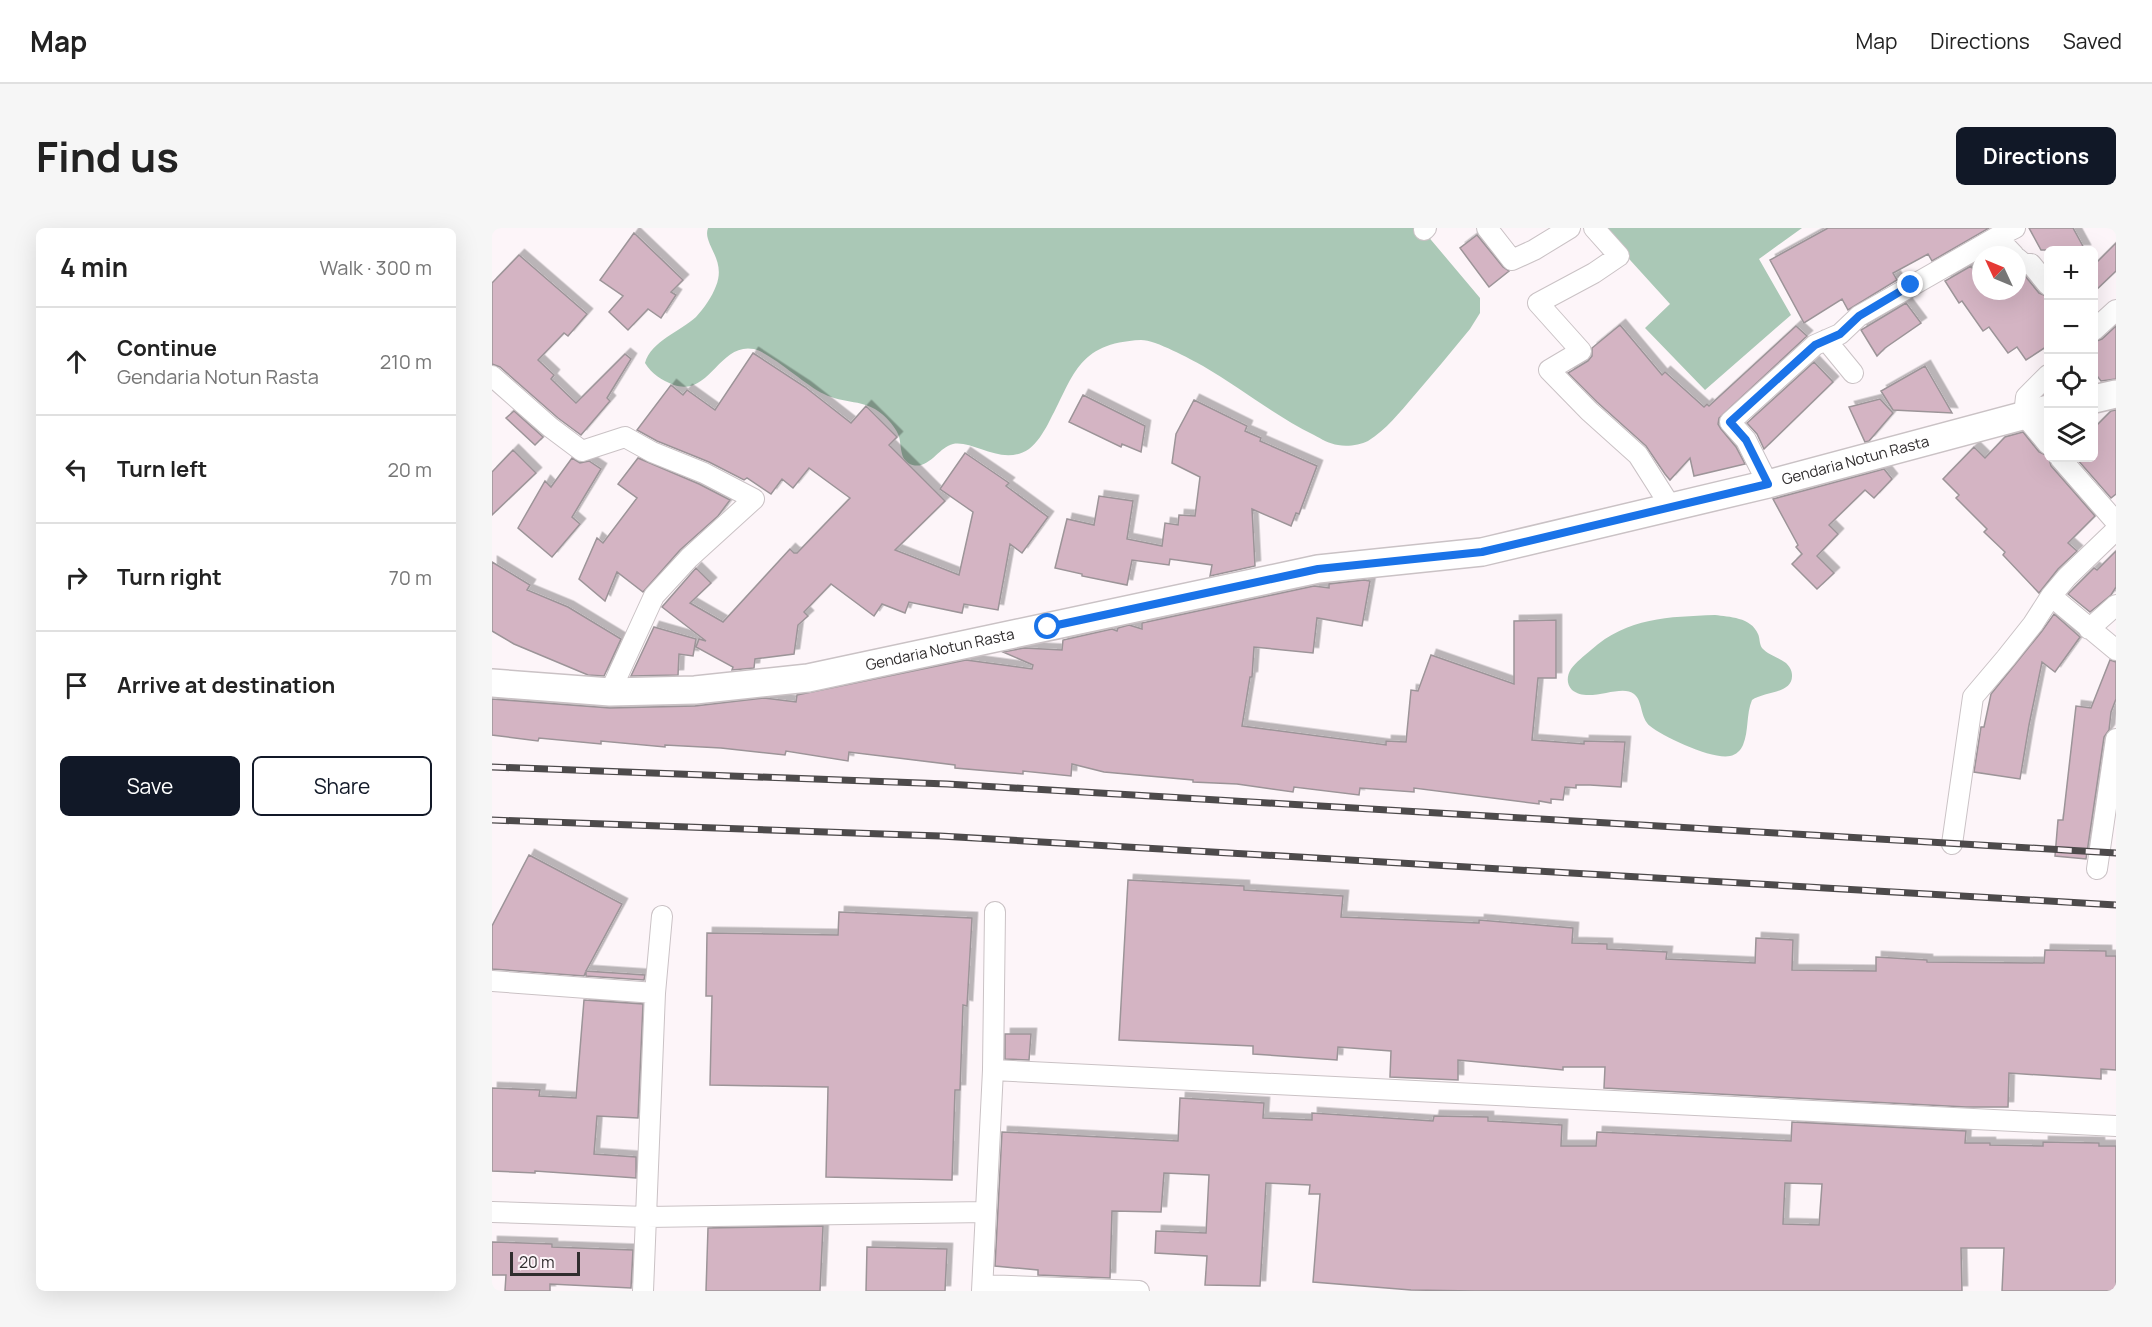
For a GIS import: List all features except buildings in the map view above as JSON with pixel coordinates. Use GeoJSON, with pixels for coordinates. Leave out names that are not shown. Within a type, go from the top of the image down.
{"type":"FeatureCollection","features":[{"type":"Feature","properties":{"kind":"main road"},"geometry":{"type":"LineString","coordinates":[[2098,398],[2116,393]]}},
{"type":"Feature","properties":{"kind":"main road","name":"Gendaria Notun Rasta"},"geometry":{"type":"LineString","coordinates":[[492,683],[610,692],[695,690],[808,678],[1318,569],[1482,552],[1768,484],[2036,412]]}},
{"type":"Feature","properties":{"kind":"street"},"geometry":{"type":"LineString","coordinates":[[1487,228],[1512,260],[1544,245],[1570,228]]}},
{"type":"Feature","properties":{"kind":"street"},"geometry":{"type":"LineString","coordinates":[[1594,228],[1619,256],[1594,273],[1538,303],[1581,351],[1549,370],[1589,411],[1638,455],[1671,507]]}},
{"type":"Feature","properties":{"kind":"street"},"geometry":{"type":"LineString","coordinates":[[1768,484],[1746,440],[1730,422],[1815,345],[1840,334],[1859,316],[2015,228]]}},
{"type":"Feature","properties":{"kind":"street"},"geometry":{"type":"LineString","coordinates":[[1997,237],[2006,246]]}},
{"type":"Feature","properties":{"kind":"street"},"geometry":{"type":"LineString","coordinates":[[2026,264],[2035,267],[2044,279]]}},
{"type":"Feature","properties":{"kind":"street"},"geometry":{"type":"LineString","coordinates":[[2098,326],[2116,310]]}},
{"type":"Feature","properties":{"kind":"street"},"geometry":{"type":"LineString","coordinates":[[1826,340],[1853,373]]}},
{"type":"Feature","properties":{"kind":"street"},"geometry":{"type":"LineString","coordinates":[[492,376],[550,427],[582,451],[625,438],[652,452],[704,473],[754,499],[689,558],[654,596],[610,692]]}},
{"type":"Feature","properties":{"kind":"street"},"geometry":{"type":"LineString","coordinates":[[2044,380],[2026,397],[2036,412],[2044,432]]}},
{"type":"Feature","properties":{"kind":"street"},"geometry":{"type":"LineString","coordinates":[[2064,462],[2116,522]]}},
{"type":"Feature","properties":{"kind":"street"},"geometry":{"type":"LineString","coordinates":[[1952,844],[1973,697],[2026,633],[2067,577],[2116,530]]}},
{"type":"Feature","properties":{"kind":"street"},"geometry":{"type":"LineString","coordinates":[[2051,596],[2116,650]]}},
{"type":"Feature","properties":{"kind":"street"},"geometry":{"type":"LineString","coordinates":[[2089,629],[2116,605]]}},
{"type":"Feature","properties":{"kind":"street"},"geometry":{"type":"LineString","coordinates":[[2097,868],[2116,738]]}},
{"type":"Feature","properties":{"kind":"street"},"geometry":{"type":"LineString","coordinates":[[995,912],[993,1070],[982,1288],[1139,1291]]}},
{"type":"Feature","properties":{"kind":"street"},"geometry":{"type":"LineString","coordinates":[[643,1291],[655,993],[662,916]]}},
{"type":"Feature","properties":{"kind":"street"},"geometry":{"type":"LineString","coordinates":[[492,981],[655,993]]}},
{"type":"Feature","properties":{"kind":"street"},"geometry":{"type":"LineString","coordinates":[[993,1070],[2116,1126]]}},
{"type":"Feature","properties":{"kind":"street"},"geometry":{"type":"LineString","coordinates":[[492,1212],[647,1217],[986,1212]]}},
{"type":"Feature","properties":{"kind":"shaded area"},"geometry":{"type":"Polygon","coordinates":[[[708,228],[1421,228],[1480,298],[1480,313],[1470,329],[1398,415],[1375,437],[1361,444],[1342,446],[1326,441],[1286,419],[1203,366],[1164,346],[1141,340],[1103,348],[1090,356],[1072,378],[1044,431],[1029,449],[1019,454],[1009,455],[953,444],[927,463],[915,465],[905,460],[897,431],[882,414],[868,406],[824,394],[769,356],[754,349],[742,349],[732,353],[706,377],[686,387],[669,383],[651,370],[645,363],[653,348],[696,317],[708,302],[716,286],[719,268],[708,240],[708,228]]]}},
{"type":"Feature","properties":{"kind":"shaded area"},"geometry":{"type":"Polygon","coordinates":[[[1601,228],[1802,228],[1759,259],[1791,315],[1705,390],[1645,328],[1670,304],[1601,228]]]}},
{"type":"Feature","properties":{"kind":"shaded area"},"geometry":{"type":"Polygon","coordinates":[[[1715,615],[1733,617],[1750,624],[1758,634],[1762,648],[1786,663],[1792,673],[1788,686],[1752,700],[1745,740],[1741,749],[1734,755],[1712,755],[1656,731],[1647,723],[1637,697],[1628,691],[1587,695],[1579,694],[1569,685],[1569,674],[1575,664],[1605,639],[1619,631],[1665,618],[1715,615]]]}},
{"type":"Feature","properties":{"kind":"railway"},"geometry":{"type":"LineString","coordinates":[[492,767],[947,784],[2116,853]]}},
{"type":"Feature","properties":{"kind":"railway"},"geometry":{"type":"LineString","coordinates":[[492,820],[940,836],[2116,905]]}},
{"type":"Feature","properties":{"kind":"route"},"geometry":{"type":"LineString","coordinates":[[1048,627],[1318,569],[1482,552],[1768,484],[1746,440],[1730,422],[1815,345],[1840,334],[1859,316],[1911,285]]}}]}
